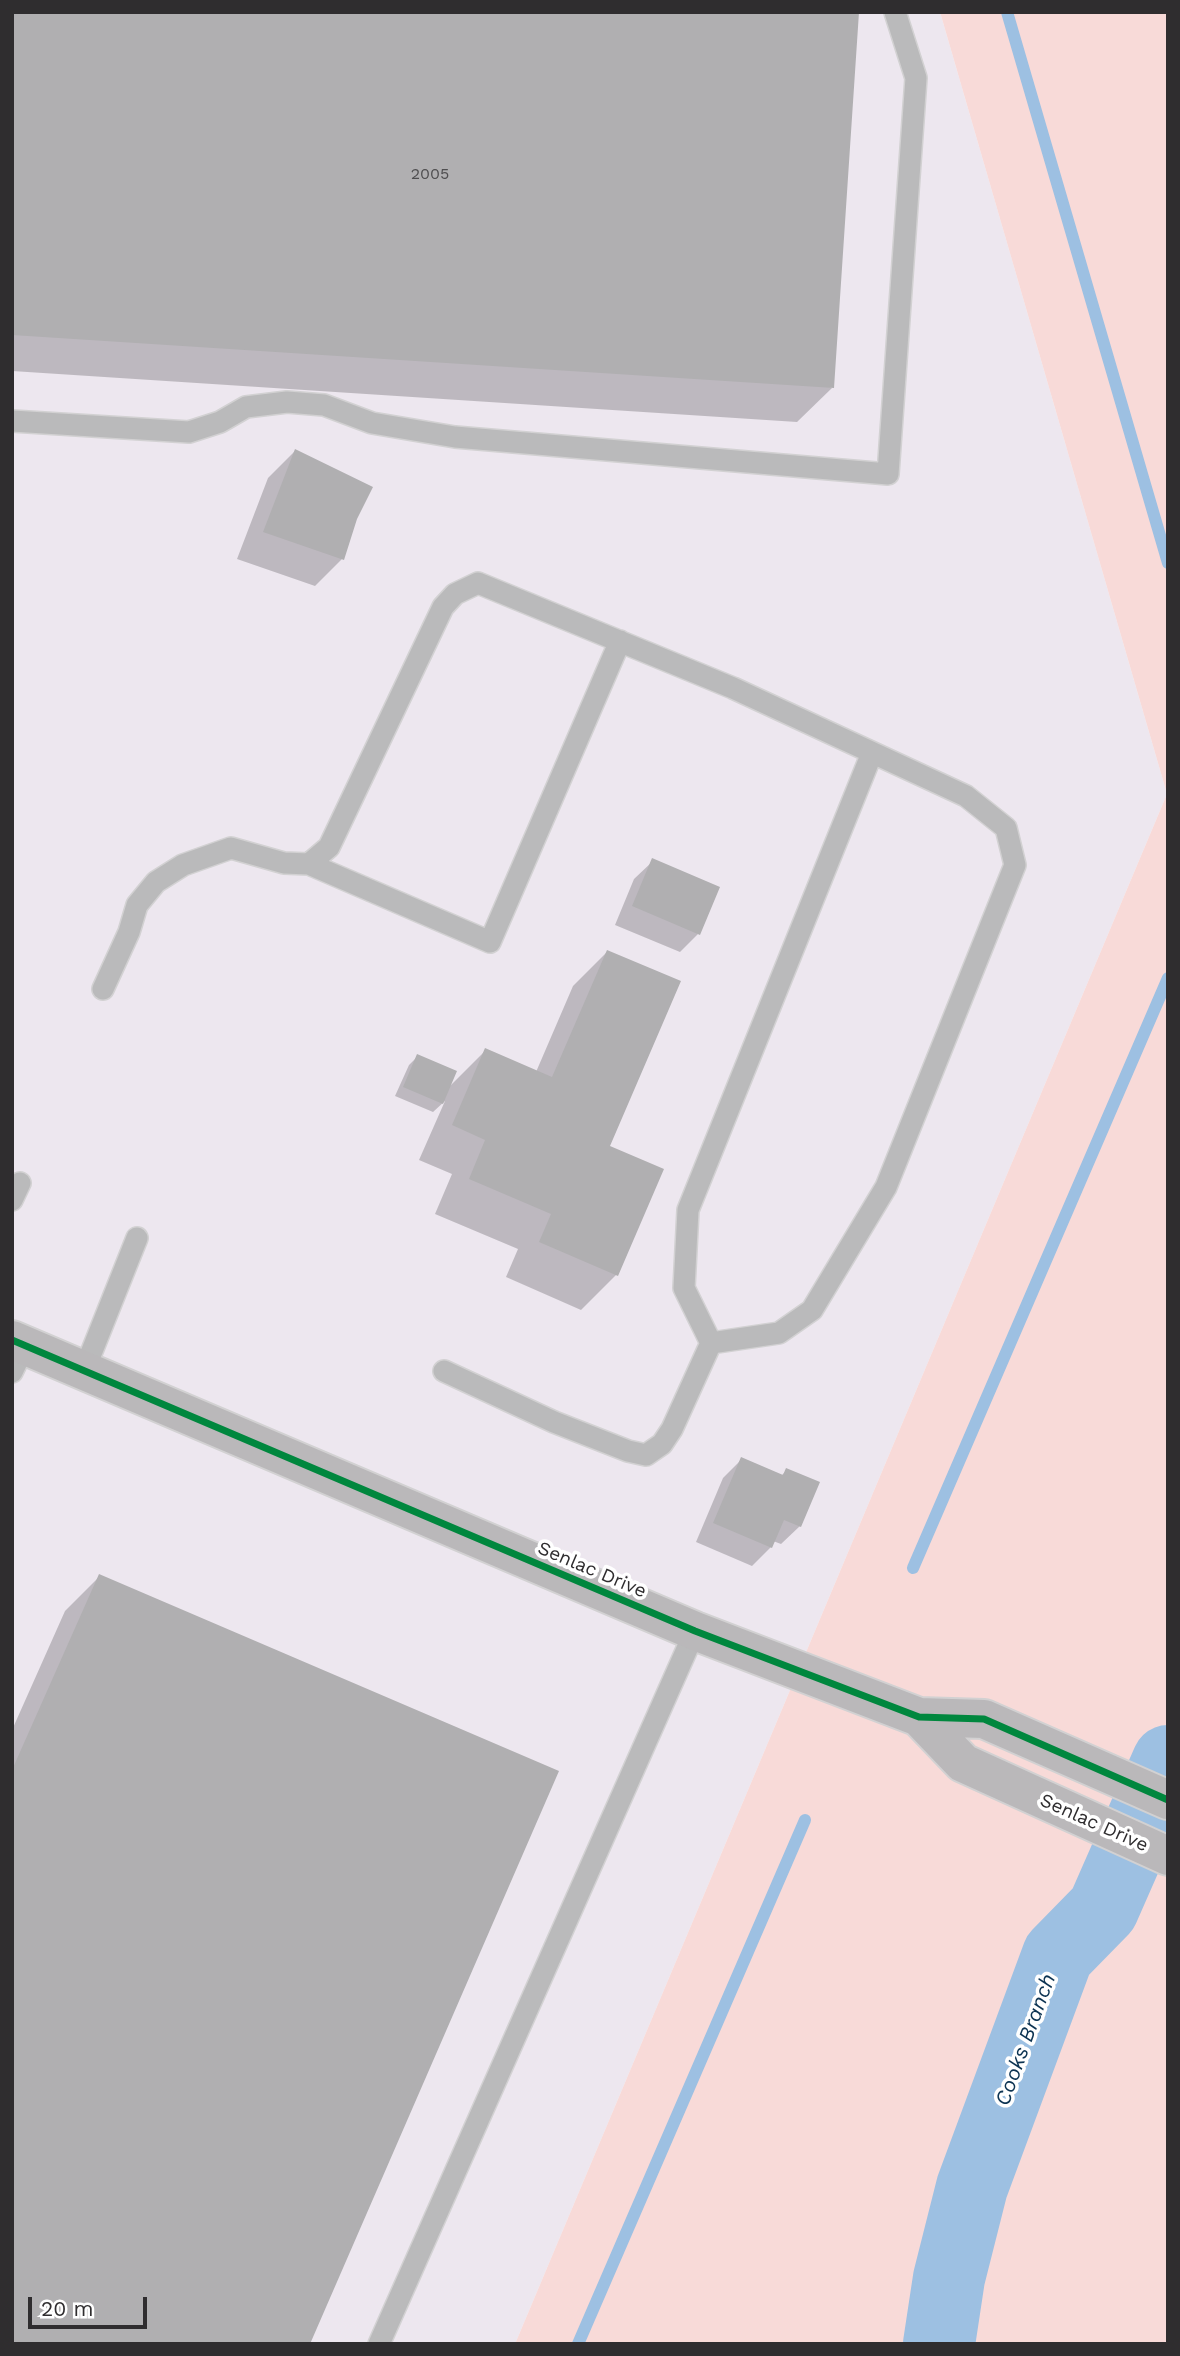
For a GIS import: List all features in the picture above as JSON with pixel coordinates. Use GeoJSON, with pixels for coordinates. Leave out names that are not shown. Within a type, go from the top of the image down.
{"type":"FeatureCollection","features":[{"type":"Feature","properties":{"kind":"street","name":"Senlac Drive"},"geometry":{"type":"LineString","coordinates":[[16,1353],[84,1371],[695,1631],[919,1717],[984,1719],[1168,1800]]}},
{"type":"Feature","properties":{"kind":"street","name":"Senlac Drive"},"geometry":{"type":"LineString","coordinates":[[919,1717],[963,1763],[1168,1856]]}},
{"type":"Feature","properties":{"kind":"lane"},"geometry":{"type":"LineString","coordinates":[[12,421],[189,432],[220,422],[246,407],[287,402],[324,405],[372,423],[455,437],[888,474],[916,78],[895,12]]}},
{"type":"Feature","properties":{"kind":"lane"},"geometry":{"type":"LineString","coordinates":[[309,864],[329,847],[443,607],[455,594],[478,583],[733,688],[966,796],[1006,828],[1015,866],[886,1187],[812,1310],[779,1333],[711,1343]]}},
{"type":"Feature","properties":{"kind":"lane"},"geometry":{"type":"LineString","coordinates":[[103,989],[129,932],[137,905],[156,882],[183,865],[231,848],[284,863],[309,864],[490,942],[620,641]]}},
{"type":"Feature","properties":{"kind":"lane"},"geometry":{"type":"LineString","coordinates":[[711,1343],[684,1288],[688,1210],[872,753]]}},
{"type":"Feature","properties":{"kind":"lane"},"geometry":{"type":"LineString","coordinates":[[84,1371],[137,1238]]}},
{"type":"Feature","properties":{"kind":"lane"},"geometry":{"type":"LineString","coordinates":[[444,1371],[554,1422],[628,1451],[646,1455],[662,1444],[672,1429],[711,1343]]}},
{"type":"Feature","properties":{"kind":"lane"},"geometry":{"type":"LineString","coordinates":[[379,2344],[695,1631]]}},
{"type":"Feature","properties":{"kind":"shaded area"},"geometry":{"type":"Polygon","coordinates":[[[12,12],[940,12],[1167,794],[515,2344],[12,2344],[12,12]]]}},
{"type":"Feature","properties":{"kind":"shaded area"},"geometry":{"type":"Polygon","coordinates":[[[940,12],[1168,12],[1168,2344],[515,2344],[1167,794],[940,12]]]}},
{"type":"Feature","properties":{"kind":"building"},"geometry":{"type":"Polygon","coordinates":[[[12,12],[859,12],[834,388],[12,335],[12,12]]]}},
{"type":"Feature","properties":{"kind":"building"},"geometry":{"type":"Polygon","coordinates":[[[295,449],[373,487],[357,519],[344,560],[263,532],[295,449]]]}},
{"type":"Feature","properties":{"kind":"building"},"geometry":{"type":"Polygon","coordinates":[[[652,858],[720,887],[700,935],[632,906],[652,858]]]}},
{"type":"Feature","properties":{"kind":"building"},"geometry":{"type":"Polygon","coordinates":[[[607,950],[681,981],[610,1146],[664,1169],[618,1276],[539,1242],[551,1214],[469,1179],[485,1140],[452,1125],[485,1048],[552,1077],[607,950]]]}},
{"type":"Feature","properties":{"kind":"building"},"geometry":{"type":"Polygon","coordinates":[[[417,1054],[457,1071],[443,1104],[403,1087],[417,1054]]]}},
{"type":"Feature","properties":{"kind":"building"},"geometry":{"type":"Polygon","coordinates":[[[741,1457],[783,1475],[786,1468],[820,1482],[801,1527],[784,1520],[772,1548],[713,1523],[741,1457]]]}},
{"type":"Feature","properties":{"kind":"building"},"geometry":{"type":"Polygon","coordinates":[[[99,1574],[559,1771],[310,2344],[12,2344],[12,1770],[99,1574]]]}},
{"type":"Feature","properties":{"kind":"waterway"},"geometry":{"type":"LineString","coordinates":[[1007,12],[1168,563]]}},
{"type":"Feature","properties":{"kind":"waterway"},"geometry":{"type":"LineString","coordinates":[[913,1568],[1168,978]]}},
{"type":"Feature","properties":{"kind":"waterway","name":"Cooks Branch"},"geometry":{"type":"LineString","coordinates":[[939,2344],[949,2278],[972,2187],[1058,1955],[1103,1909],[1168,1761]]}},
{"type":"Feature","properties":{"kind":"waterway"},"geometry":{"type":"LineString","coordinates":[[578,2344],[805,1820]]}},
{"type":"Feature","properties":{"kind":"cycle path"},"geometry":{"type":"LineString","coordinates":[[12,1340],[695,1631],[919,1717],[984,1719],[1168,1800]]}}]}
